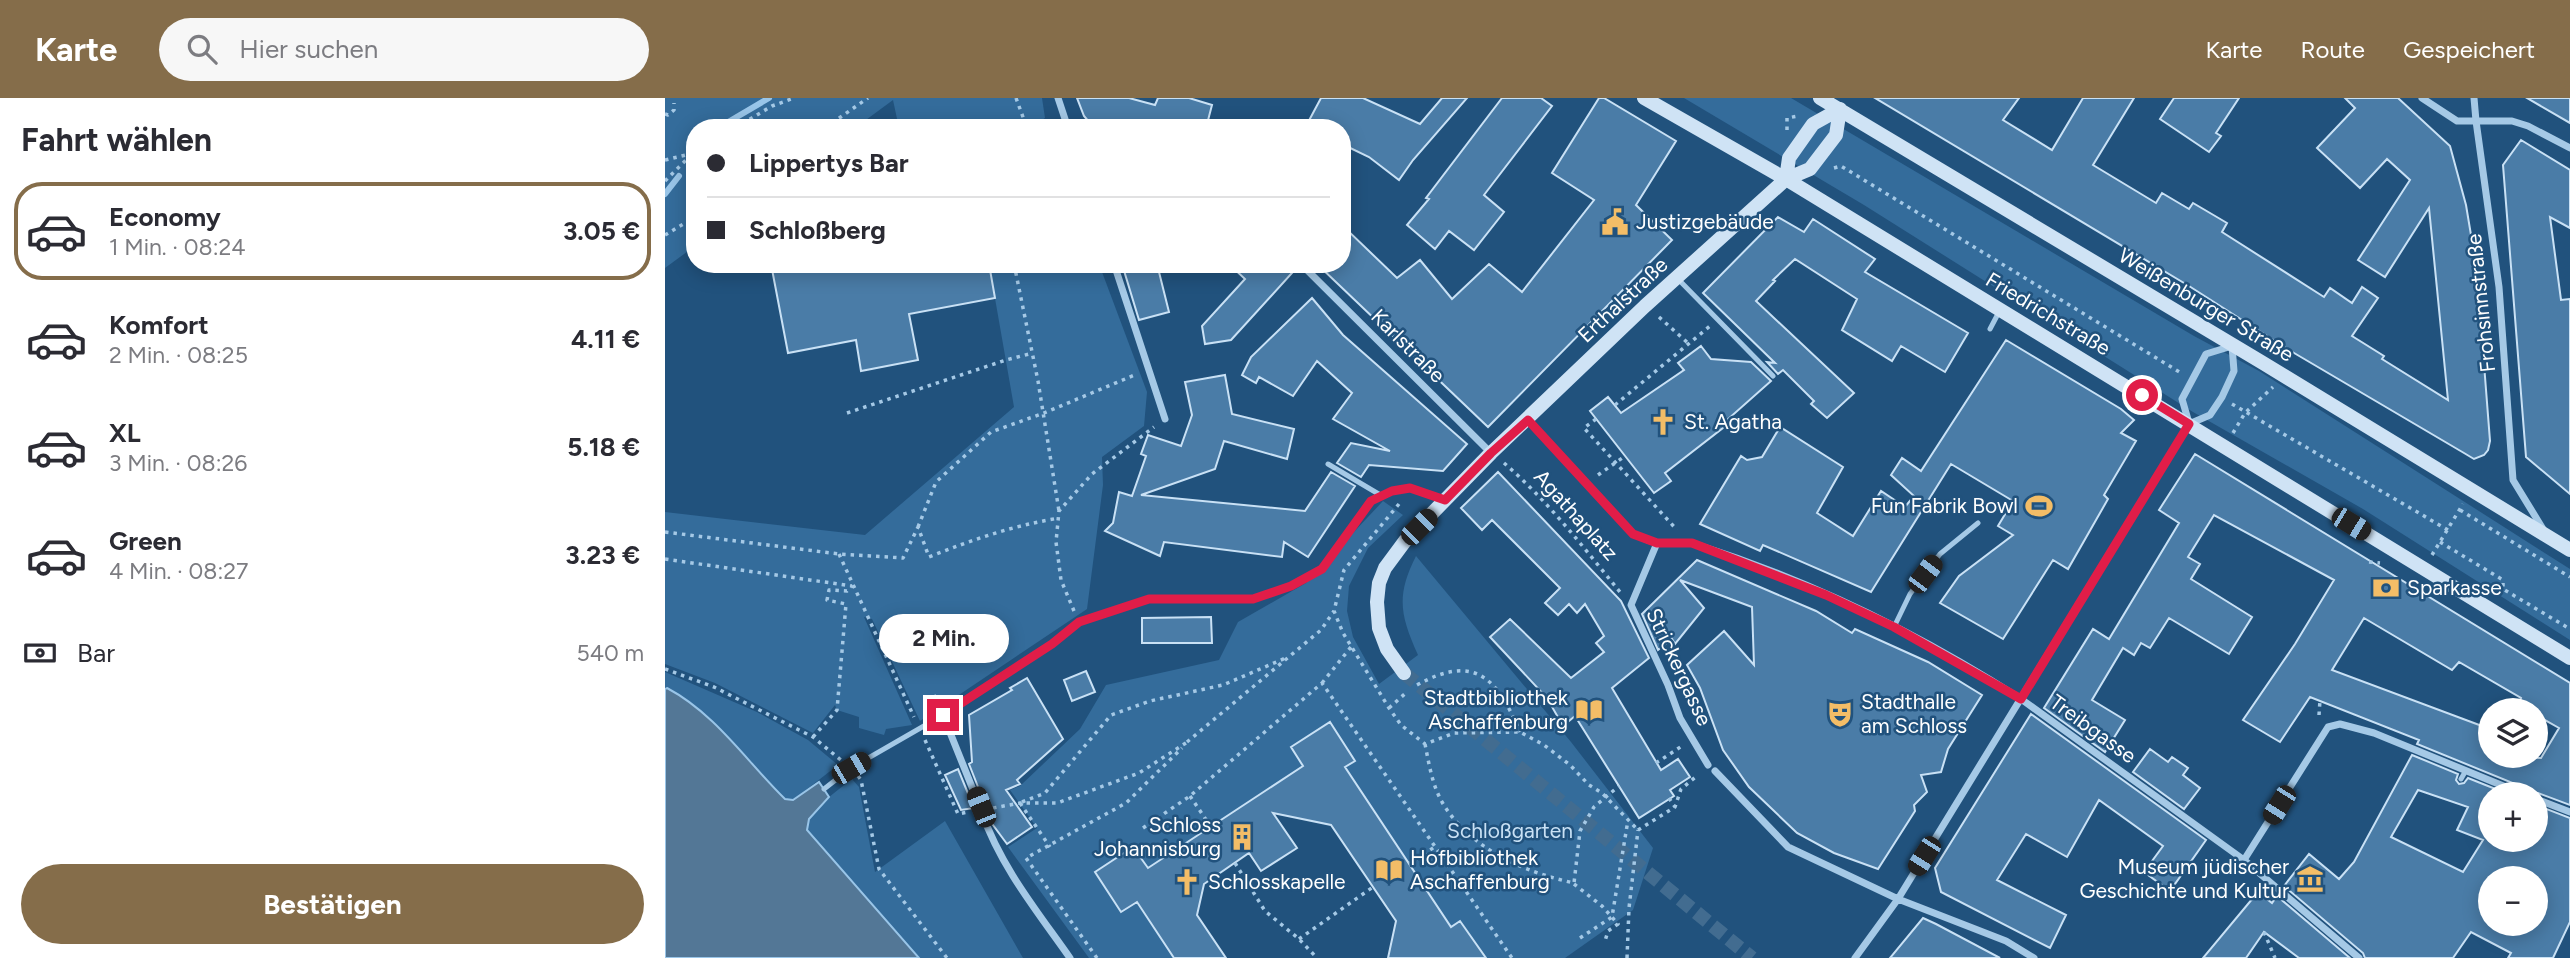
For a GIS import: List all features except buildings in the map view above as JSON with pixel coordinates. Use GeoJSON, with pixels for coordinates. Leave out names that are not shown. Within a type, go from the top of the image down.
{"type":"FeatureCollection","features":[{"type":"Feature","properties":{"kind":"main road","name":"Friedrichstraße"},"geometry":{"type":"LineString","coordinates":[[1644,98],[1786,180],[2570,658]]}},
{"type":"Feature","properties":{"kind":"main road","name":"Weißenburger Straße"},"geometry":{"type":"LineString","coordinates":[[1820,98],[1842,106],[2570,550]]}},
{"type":"Feature","properties":{"kind":"main road"},"geometry":{"type":"LineString","coordinates":[[1786,180],[1789,158],[1813,124],[1842,106]]}},
{"type":"Feature","properties":{"kind":"main road","name":"Erthalstraße"},"geometry":{"type":"LineString","coordinates":[[1404,673],[1387,649],[1379,628],[1377,602],[1379,583],[1385,568],[1405,541],[1491,453],[1646,306],[1786,180],[1810,169],[1836,135],[1842,106]]}},
{"type":"Feature","properties":{"kind":"street"},"geometry":{"type":"LineString","coordinates":[[1058,98],[1066,119]]}},
{"type":"Feature","properties":{"kind":"street"},"geometry":{"type":"LineString","coordinates":[[2422,98],[2457,121],[2512,121],[2528,126],[2570,148]]}},
{"type":"Feature","properties":{"kind":"street","name":"Frohsinnstraße"},"geometry":{"type":"LineString","coordinates":[[2474,98],[2499,287],[2513,480],[2545,533]]}},
{"type":"Feature","properties":{"kind":"street"},"geometry":{"type":"LineString","coordinates":[[1117,273],[1165,419]]}},
{"type":"Feature","properties":{"kind":"street","name":"Karlstraße"},"geometry":{"type":"LineString","coordinates":[[1310,273],[1491,453]]}},
{"type":"Feature","properties":{"kind":"street"},"geometry":{"type":"LineString","coordinates":[[1855,958],[1898,899],[2189,424],[2210,415],[2222,397],[2234,371],[2232,346],[2206,354],[2182,398],[2189,424]]}},
{"type":"Feature","properties":{"kind":"street","name":"Agathaplatz"},"geometry":{"type":"LineString","coordinates":[[1528,420],[1633,534],[1657,543]]}},
{"type":"Feature","properties":{"kind":"street"},"geometry":{"type":"LineString","coordinates":[[1070,958],[1009,871],[991,837],[943,715],[1052,644],[1079,622],[1149,599],[1253,599],[1291,586],[1322,569],[1371,501],[1410,488],[1445,500]]}},
{"type":"Feature","properties":{"kind":"street","name":"Treibgasse"},"geometry":{"type":"LineString","coordinates":[[1657,543],[1692,543],[1826,595],[1894,627],[2021,699],[2244,860],[2359,958]]}},
{"type":"Feature","properties":{"kind":"street","name":"Strickergasse"},"geometry":{"type":"LineString","coordinates":[[1657,543],[1631,605],[1668,685],[1680,718],[1708,765]]}},
{"type":"Feature","properties":{"kind":"street"},"geometry":{"type":"LineString","coordinates":[[2244,860],[2328,727],[2340,724],[2374,733],[2463,775],[2485,782]]}},
{"type":"Feature","properties":{"kind":"street"},"geometry":{"type":"LineString","coordinates":[[1715,771],[1788,847],[1898,899],[2006,941],[2034,958]]}},
{"type":"Feature","properties":{"kind":"street"},"geometry":{"type":"LineString","coordinates":[[2548,804],[2570,812]]}},
{"type":"Feature","properties":{"kind":"lane"},"geometry":{"type":"LineString","coordinates":[[1677,278],[1773,376]]}},
{"type":"Feature","properties":{"kind":"lane"},"geometry":{"type":"LineString","coordinates":[[1990,329],[2000,310]]}},
{"type":"Feature","properties":{"kind":"lane"},"geometry":{"type":"LineString","coordinates":[[1328,464],[1382,496]]}},
{"type":"Feature","properties":{"kind":"lane"},"geometry":{"type":"LineString","coordinates":[[1894,627],[1910,594],[1940,554],[1978,523]]}},
{"type":"Feature","properties":{"kind":"lane"},"geometry":{"type":"LineString","coordinates":[[824,789],[851,768],[943,715]]}},
{"type":"Feature","properties":{"kind":"path"},"geometry":{"type":"LineString","coordinates":[[750,119],[772,106],[794,98]]}},
{"type":"Feature","properties":{"kind":"path"},"geometry":{"type":"LineString","coordinates":[[838,119],[868,98]]}},
{"type":"Feature","properties":{"kind":"path"},"geometry":{"type":"LineString","coordinates":[[1016,98],[1024,119]]}},
{"type":"Feature","properties":{"kind":"path"},"geometry":{"type":"LineString","coordinates":[[665,114],[668,115],[674,110],[674,103]]}},
{"type":"Feature","properties":{"kind":"path"},"geometry":{"type":"LineString","coordinates":[[665,160],[686,155]]}},
{"type":"Feature","properties":{"kind":"path"},"geometry":{"type":"LineString","coordinates":[[665,181],[686,160]]}},
{"type":"Feature","properties":{"kind":"path"},"geometry":{"type":"LineString","coordinates":[[1841,166],[2192,380]]}},
{"type":"Feature","properties":{"kind":"path"},"geometry":{"type":"LineString","coordinates":[[665,235],[686,222]]}},
{"type":"Feature","properties":{"kind":"path"},"geometry":{"type":"LineString","coordinates":[[1016,273],[1044,413],[1059,511],[1056,542],[1061,580],[1079,622]]}},
{"type":"Feature","properties":{"kind":"path"},"geometry":{"type":"LineString","coordinates":[[1646,306],[1689,344]]}},
{"type":"Feature","properties":{"kind":"path"},"geometry":{"type":"LineString","coordinates":[[1615,405],[1713,323]]}},
{"type":"Feature","properties":{"kind":"path"},"geometry":{"type":"LineString","coordinates":[[848,414],[1033,353]]}},
{"type":"Feature","properties":{"kind":"path"},"geometry":{"type":"LineString","coordinates":[[665,532],[839,554],[903,558],[936,482],[991,432],[1149,369]]}},
{"type":"Feature","properties":{"kind":"path"},"geometry":{"type":"LineString","coordinates":[[2224,447],[2245,413],[2285,376]]}},
{"type":"Feature","properties":{"kind":"path"},"geometry":{"type":"LineString","coordinates":[[2222,397],[2245,413],[2448,530]]}},
{"type":"Feature","properties":{"kind":"path"},"geometry":{"type":"LineString","coordinates":[[1059,511],[1092,474],[1165,419]]}},
{"type":"Feature","properties":{"kind":"path"},"geometry":{"type":"LineString","coordinates":[[1596,419],[1584,428],[1664,518],[1692,543]]}},
{"type":"Feature","properties":{"kind":"path","name":"Agathaplatz"},"geometry":{"type":"LineString","coordinates":[[1491,453],[1517,474],[1631,605]]}},
{"type":"Feature","properties":{"kind":"path"},"geometry":{"type":"LineString","coordinates":[[1588,483],[1613,462],[1625,456]]}},
{"type":"Feature","properties":{"kind":"path"},"geometry":{"type":"LineString","coordinates":[[2472,490],[2440,542],[2503,580],[2503,589],[2570,629]]}},
{"type":"Feature","properties":{"kind":"path"},"geometry":{"type":"LineString","coordinates":[[2460,510],[2570,577]]}},
{"type":"Feature","properties":{"kind":"path"},"geometry":{"type":"LineString","coordinates":[[918,527],[929,557],[995,532],[1059,519]]}},
{"type":"Feature","properties":{"kind":"path"},"geometry":{"type":"LineString","coordinates":[[839,554],[918,725]]}},
{"type":"Feature","properties":{"kind":"path"},"geometry":{"type":"LineString","coordinates":[[665,559],[852,586]]}},
{"type":"Feature","properties":{"kind":"path"},"geometry":{"type":"LineString","coordinates":[[813,737],[837,710],[846,604],[827,600],[829,590],[847,592],[852,586]]}},
{"type":"Feature","properties":{"kind":"path"},"geometry":{"type":"LineString","coordinates":[[1097,958],[1026,859],[1126,803],[1189,741],[1321,630],[1334,611]]}},
{"type":"Feature","properties":{"kind":"path"},"geometry":{"type":"LineString","coordinates":[[1143,828],[1190,796],[1322,682],[1351,648]]}},
{"type":"Feature","properties":{"kind":"path"},"geometry":{"type":"LineString","coordinates":[[1020,803],[1045,793],[1111,715],[1150,701],[1223,685],[1291,656]]}},
{"type":"Feature","properties":{"kind":"path"},"geometry":{"type":"LineString","coordinates":[[665,669],[714,687],[813,737],[851,768],[861,780],[879,869],[947,958]]}},
{"type":"Feature","properties":{"kind":"path"},"geometry":{"type":"LineString","coordinates":[[1388,708],[1408,690],[1435,675],[1457,670],[1475,671],[1492,684],[1508,705],[1520,732]]}},
{"type":"Feature","properties":{"kind":"path"},"geometry":{"type":"LineString","coordinates":[[1322,682],[1512,958]]}},
{"type":"Feature","properties":{"kind":"path"},"geometry":{"type":"LineString","coordinates":[[1375,687],[1401,725],[1425,744],[1431,778],[1443,803],[1486,849],[1525,868],[1574,883],[1618,923],[1608,931],[1605,941]]}},
{"type":"Feature","properties":{"kind":"path"},"geometry":{"type":"LineString","coordinates":[[2319,715],[2320,700]]}},
{"type":"Feature","properties":{"kind":"path"},"geometry":{"type":"LineString","coordinates":[[921,731],[958,814],[971,811]]}},
{"type":"Feature","properties":{"kind":"path"},"geometry":{"type":"LineString","coordinates":[[1425,744],[1454,733],[1520,732],[1544,745],[1570,765],[1638,830]]}},
{"type":"Feature","properties":{"kind":"path"},"geometry":{"type":"LineString","coordinates":[[1656,762],[1692,739]]}},
{"type":"Feature","properties":{"kind":"path"},"geometry":{"type":"LineString","coordinates":[[982,810],[1020,803],[1057,803],[1139,773],[1189,741]]}},
{"type":"Feature","properties":{"kind":"path"},"geometry":{"type":"LineString","coordinates":[[1638,830],[1675,807],[1681,789],[1693,782],[1708,765]]}},
{"type":"Feature","properties":{"kind":"path"},"geometry":{"type":"LineString","coordinates":[[1574,883],[1580,831],[1594,807],[1619,786]]}},
{"type":"Feature","properties":{"kind":"path"},"geometry":{"type":"LineString","coordinates":[[1190,796],[1211,827]]}},
{"type":"Feature","properties":{"kind":"path"},"geometry":{"type":"LineString","coordinates":[[1669,798],[1675,807]]}},
{"type":"Feature","properties":{"kind":"path"},"geometry":{"type":"LineString","coordinates":[[1020,803],[1050,847]]}},
{"type":"Feature","properties":{"kind":"path"},"geometry":{"type":"LineString","coordinates":[[1580,938],[1612,917],[1628,820]]}},
{"type":"Feature","properties":{"kind":"path"},"geometry":{"type":"LineString","coordinates":[[1627,958],[1629,908],[1638,830]]}},
{"type":"Feature","properties":{"kind":"path"},"geometry":{"type":"LineString","coordinates":[[1409,864],[1436,846]]}},
{"type":"Feature","properties":{"kind":"path"},"geometry":{"type":"LineString","coordinates":[[1235,863],[1265,911],[1317,958]]}},
{"type":"Feature","properties":{"kind":"path"},"geometry":{"type":"LineString","coordinates":[[1299,939],[1373,887]]}},
{"type":"Feature","properties":{"kind":"path"},"geometry":{"type":"LineString","coordinates":[[2264,932],[2275,958]]}},
{"type":"Feature","properties":{"kind":"green space"},"geometry":{"type":"Polygon","coordinates":[[[665,98],[1042,98],[1043,119],[897,119],[893,100],[867,119],[686,119],[686,253],[665,268],[665,98]]]}},
{"type":"Feature","properties":{"kind":"green space"},"geometry":{"type":"Polygon","coordinates":[[[1684,98],[1791,98],[2194,336],[2259,371],[2570,569],[2570,640],[2363,509],[2193,412],[1864,205],[1684,98]]]}},
{"type":"Feature","properties":{"kind":"green space"},"geometry":{"type":"Polygon","coordinates":[[[991,273],[1102,273],[1147,392],[1144,426],[1102,457],[1103,485],[1087,609],[920,721],[872,619],[864,617],[912,725],[886,729],[884,735],[859,728],[859,717],[837,710],[835,705],[813,733],[715,683],[665,664],[665,512],[865,535],[1014,407],[991,273]]]}},
{"type":"Feature","properties":{"kind":"green space","name":"Schloßgarten"},"geometry":{"type":"Polygon","coordinates":[[[1383,501],[1403,515],[1368,548],[1349,586],[1347,611],[1353,637],[1379,684],[1418,655],[1407,628],[1403,606],[1405,583],[1416,556],[1571,742],[1653,848],[1633,910],[1565,958],[1486,958],[1460,921],[1451,927],[1345,767],[1355,761],[1330,722],[1291,747],[1303,766],[1148,868],[1133,847],[1095,872],[1121,911],[1136,902],[1174,958],[1089,958],[1008,847],[1037,828],[1010,790],[1020,786],[1080,729],[1106,685],[1219,660],[1238,622],[1306,583],[1383,501]]]}},
{"type":"Feature","properties":{"kind":"green space"},"geometry":{"type":"Polygon","coordinates":[[[665,672],[757,712],[808,740],[838,765],[793,800],[785,799],[712,721],[680,695],[665,689],[665,672]]]}},
{"type":"Feature","properties":{"kind":"green space"},"geometry":{"type":"Polygon","coordinates":[[[852,779],[859,787],[875,872],[945,821],[1023,958],[919,958],[807,830],[808,823],[818,808],[852,779]]]}},
{"type":"Feature","properties":{"kind":"shaded area"},"geometry":{"type":"Polygon","coordinates":[[[667,688],[701,711],[716,725],[785,799],[793,800],[819,782],[829,797],[809,819],[807,830],[919,958],[665,958],[667,688]]]}},
{"type":"Feature","properties":{"kind":"waterway"},"geometry":{"type":"LineString","coordinates":[[733,119],[769,98]]}},
{"type":"Feature","properties":{"kind":"waterway"},"geometry":{"type":"LineString","coordinates":[[665,194],[679,176]]}},
{"type":"Feature","properties":{"kind":"tunnel"},"geometry":{"type":"LineString","coordinates":[[1404,673],[1752,958]]}},
{"type":"Feature","properties":{"kind":"place","name":"Justizgebäude"},"geometry":{"type":"Point","coordinates":[1615,222]}},
{"type":"Feature","properties":{"kind":"place","name":"St. Agatha"},"geometry":{"type":"Point","coordinates":[1663,422]}},
{"type":"Feature","properties":{"kind":"place","name":"Fun Fabrik Bowl"},"geometry":{"type":"Point","coordinates":[2039,506]}},
{"type":"Feature","properties":{"kind":"place","name":"Sparkasse"},"geometry":{"type":"Point","coordinates":[2386,588]}},
{"type":"Feature","properties":{"kind":"place","name":"Stadtbibliothek Aschaffenburg"},"geometry":{"type":"Point","coordinates":[1589,710]}},
{"type":"Feature","properties":{"kind":"place","name":"Stadthalle am Schloss"},"geometry":{"type":"Point","coordinates":[1840,714]}},
{"type":"Feature","properties":{"kind":"place","name":"Schloss Johannisburg"},"geometry":{"type":"Point","coordinates":[1242,837]}},
{"type":"Feature","properties":{"kind":"place","name":"Hofbibliothek Aschaffenburg"},"geometry":{"type":"Point","coordinates":[1389,870]}},
{"type":"Feature","properties":{"kind":"place","name":"Museum jüdischer Geschichte und Kultur"},"geometry":{"type":"Point","coordinates":[2310,879]}},
{"type":"Feature","properties":{"kind":"place","name":"Schlosskapelle"},"geometry":{"type":"Point","coordinates":[1187,882]}},
{"type":"Feature","properties":{"kind":"route"},"geometry":{"type":"LineString","coordinates":[[943,715],[1052,644],[1079,622],[1149,599],[1253,599],[1291,586],[1322,569],[1371,501],[1392,491],[1410,488],[1445,500],[1528,420],[1633,534],[1657,543],[1692,543],[1826,595],[1894,627],[2021,699],[2189,424],[2142,395]]}}]}
